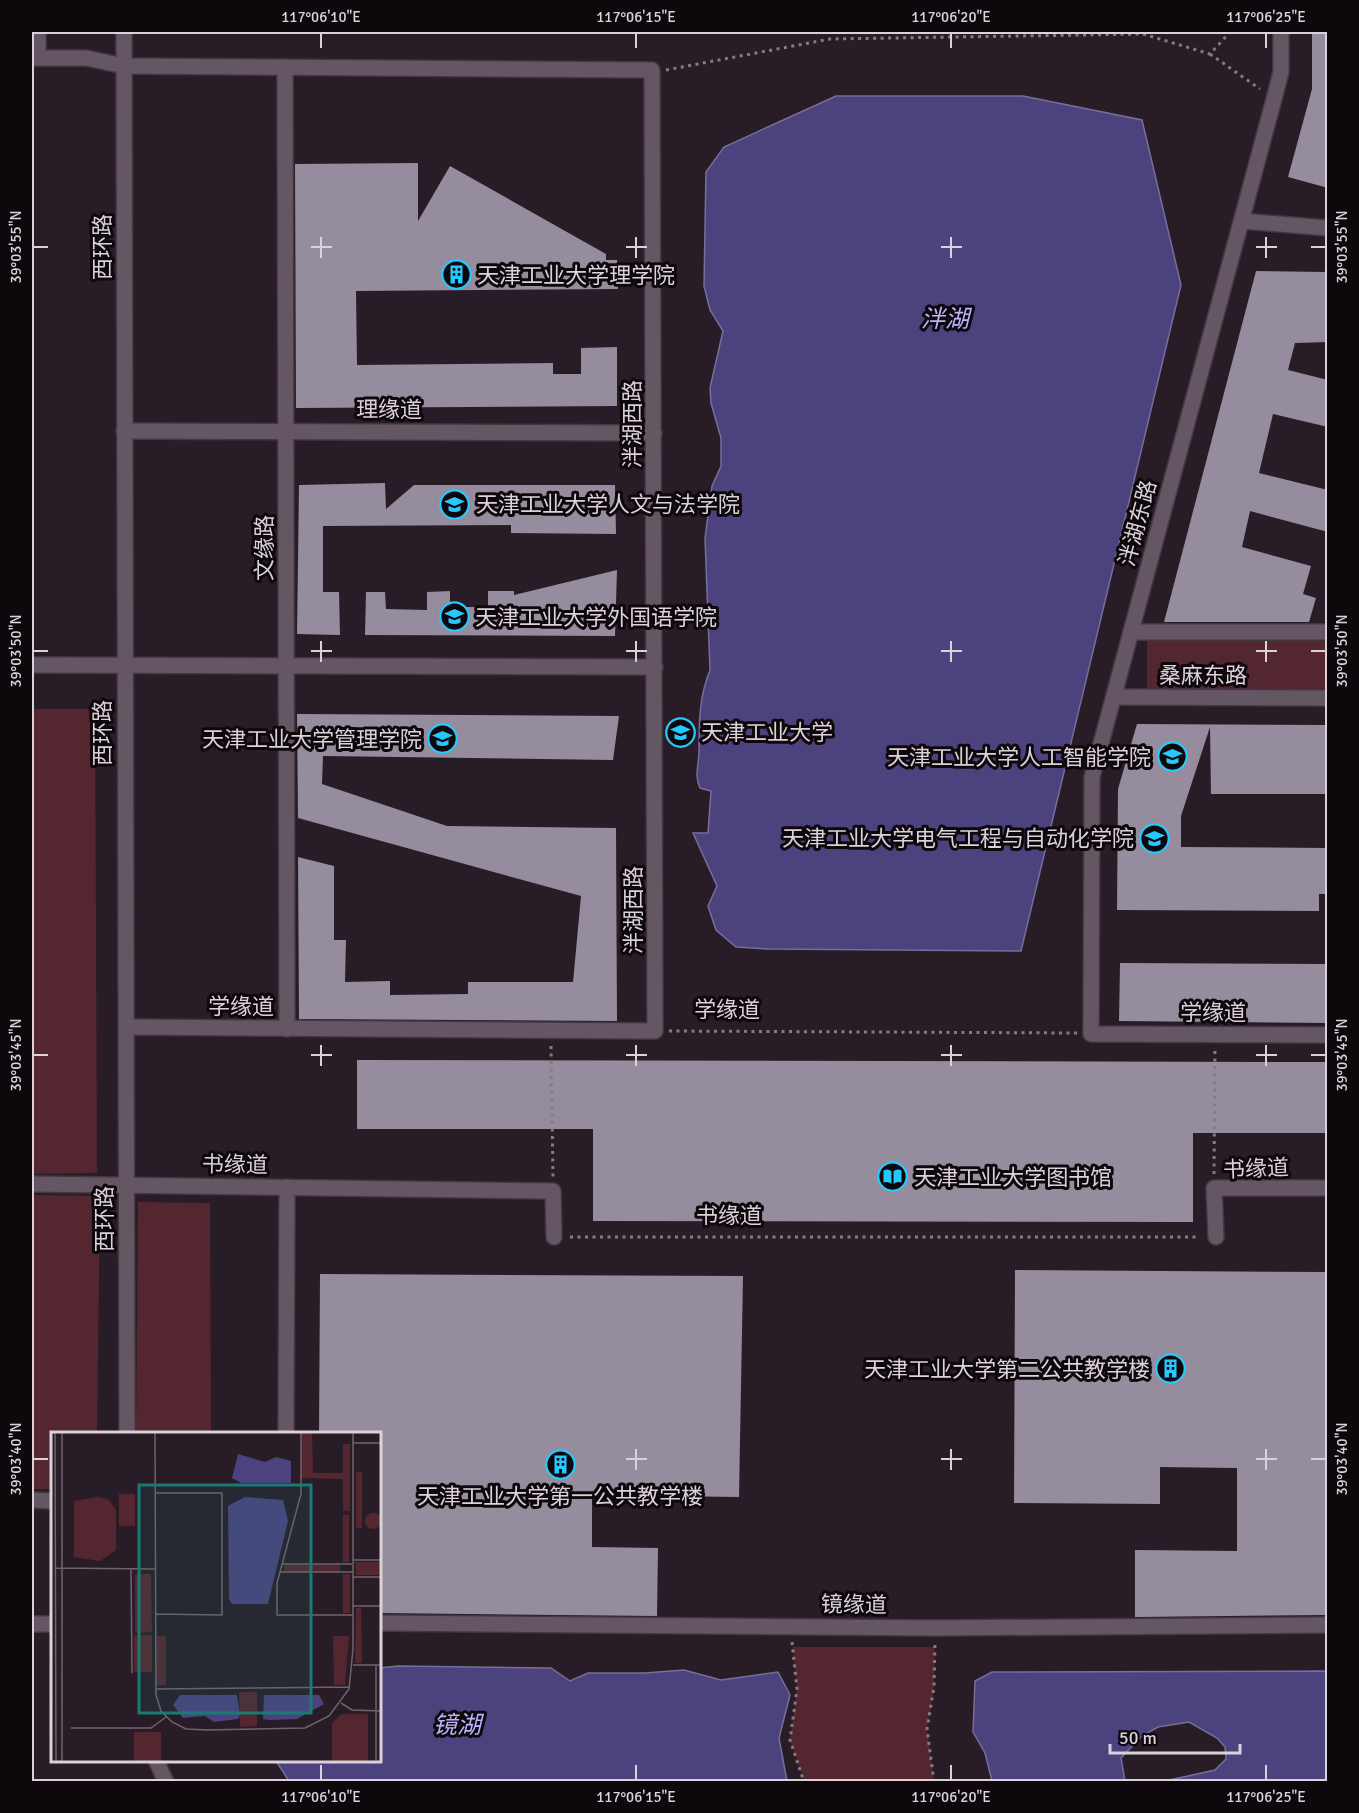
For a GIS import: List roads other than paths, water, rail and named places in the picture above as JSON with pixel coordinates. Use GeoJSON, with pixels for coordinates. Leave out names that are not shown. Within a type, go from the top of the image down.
{"type":"FeatureCollection","features":[{"type":"Feature","properties":{"kind":"street"},"geometry":{"type":"LineString","coordinates":[[38,32],[35,58],[86,58],[124,66],[285,67]]}},
{"type":"Feature","properties":{"kind":"street","name":"西环路"},"geometry":{"type":"LineString","coordinates":[[124,32],[127,1432]]}},
{"type":"Feature","properties":{"kind":"street","name":"泮湖东路"},"geometry":{"type":"LineString","coordinates":[[1090,1034],[1092,777],[1281,72],[1281,32]]}},
{"type":"Feature","properties":{"kind":"street","name":"泮湖西路"},"geometry":{"type":"LineString","coordinates":[[285,67],[652,70],[655,1031]]}},
{"type":"Feature","properties":{"kind":"street","name":"文缘路"},"geometry":{"type":"LineString","coordinates":[[285,67],[287,1029]]}},
{"type":"Feature","properties":{"kind":"street"},"geometry":{"type":"LineString","coordinates":[[1242,221],[1328,228]]}},
{"type":"Feature","properties":{"kind":"street","name":"理缘道"},"geometry":{"type":"LineString","coordinates":[[124,431],[654,433]]}},
{"type":"Feature","properties":{"kind":"street","name":"桑麻东路"},"geometry":{"type":"LineString","coordinates":[[1131,632],[1328,632]]}},
{"type":"Feature","properties":{"kind":"street"},"geometry":{"type":"LineString","coordinates":[[32,665],[655,667]]}},
{"type":"Feature","properties":{"kind":"street","name":"桑麻东路"},"geometry":{"type":"LineString","coordinates":[[1114,697],[1328,698]]}},
{"type":"Feature","properties":{"kind":"street","name":"学缘道"},"geometry":{"type":"LineString","coordinates":[[126,1027],[655,1031]]}},
{"type":"Feature","properties":{"kind":"street","name":"学缘道"},"geometry":{"type":"LineString","coordinates":[[1090,1034],[1328,1035]]}},
{"type":"Feature","properties":{"kind":"street","name":"书缘道"},"geometry":{"type":"LineString","coordinates":[[32,1185],[553,1191],[554,1237]]}},
{"type":"Feature","properties":{"kind":"street"},"geometry":{"type":"LineString","coordinates":[[286,1432],[287,1187]]}},
{"type":"Feature","properties":{"kind":"street","name":"书缘道"},"geometry":{"type":"LineString","coordinates":[[1216,1237],[1214,1188],[1328,1188]]}},
{"type":"Feature","properties":{"kind":"street"},"geometry":{"type":"LineString","coordinates":[[32,1500],[51,1501]]}},
{"type":"Feature","properties":{"kind":"street","name":"镜缘道"},"geometry":{"type":"LineString","coordinates":[[381,1623],[935,1628],[1328,1625]]}},
{"type":"Feature","properties":{"kind":"street"},"geometry":{"type":"LineString","coordinates":[[32,1624],[51,1624]]}},
{"type":"Feature","properties":{"kind":"street"},"geometry":{"type":"LineString","coordinates":[[156,1762],[166,1782]]}},
{"type":"Feature","properties":{"kind":"water","name":"泮湖"},"geometry":{"type":"Polygon","coordinates":[[[836,96],[1023,96],[1142,120],[1181,285],[1021,951],[736,947],[716,930],[708,906],[717,886],[693,833],[708,833],[711,791],[700,788],[697,774],[700,710],[710,670],[705,538],[712,486],[721,466],[721,438],[711,403],[710,388],[723,331],[710,310],[704,286],[706,172],[724,147],[836,96]]]}},
{"type":"Feature","properties":{"kind":"water","name":"镜湖"},"geometry":{"type":"Polygon","coordinates":[[[398,1666],[551,1668],[570,1681],[588,1673],[684,1670],[721,1680],[778,1672],[790,1695],[779,1738],[787,1781],[289,1781],[277,1762],[381,1762],[381,1668],[398,1666]]]}},
{"type":"Feature","properties":{"kind":"water"},"geometry":{"type":"Polygon","coordinates":[[[1327,1671],[1327,1781],[1165,1781],[1215,1770],[1226,1759],[1225,1747],[1217,1738],[1189,1722],[1158,1727],[1142,1736],[1121,1758],[1125,1781],[992,1781],[985,1753],[973,1732],[975,1681],[992,1672],[1327,1671]]]}},
{"type":"Feature","properties":{"kind":"place","name":"天津工业大学理学院"},"geometry":{"type":"Point","coordinates":[456,275]}},
{"type":"Feature","properties":{"kind":"place","name":"天津工业大学人文与法学院"},"geometry":{"type":"Point","coordinates":[455,504]}},
{"type":"Feature","properties":{"kind":"place","name":"天津工业大学外国语学院"},"geometry":{"type":"Point","coordinates":[454,617]}},
{"type":"Feature","properties":{"kind":"place","name":"天津工业大学"},"geometry":{"type":"Point","coordinates":[680,732]}},
{"type":"Feature","properties":{"kind":"place","name":"天津工业大学管理学院"},"geometry":{"type":"Point","coordinates":[443,739]}},
{"type":"Feature","properties":{"kind":"place","name":"天津工业大学人工智能学院"},"geometry":{"type":"Point","coordinates":[1172,757]}},
{"type":"Feature","properties":{"kind":"place","name":"天津工业大学电气工程与自动化学院"},"geometry":{"type":"Point","coordinates":[1155,838]}},
{"type":"Feature","properties":{"kind":"place","name":"天津工业大学图书馆"},"geometry":{"type":"Point","coordinates":[893,1177]}},
{"type":"Feature","properties":{"kind":"place","name":"天津工业大学第二公共教学楼"},"geometry":{"type":"Point","coordinates":[1171,1369]}},
{"type":"Feature","properties":{"kind":"place","name":"天津工业大学第一公共教学楼"},"geometry":{"type":"Point","coordinates":[560,1464]}}]}
